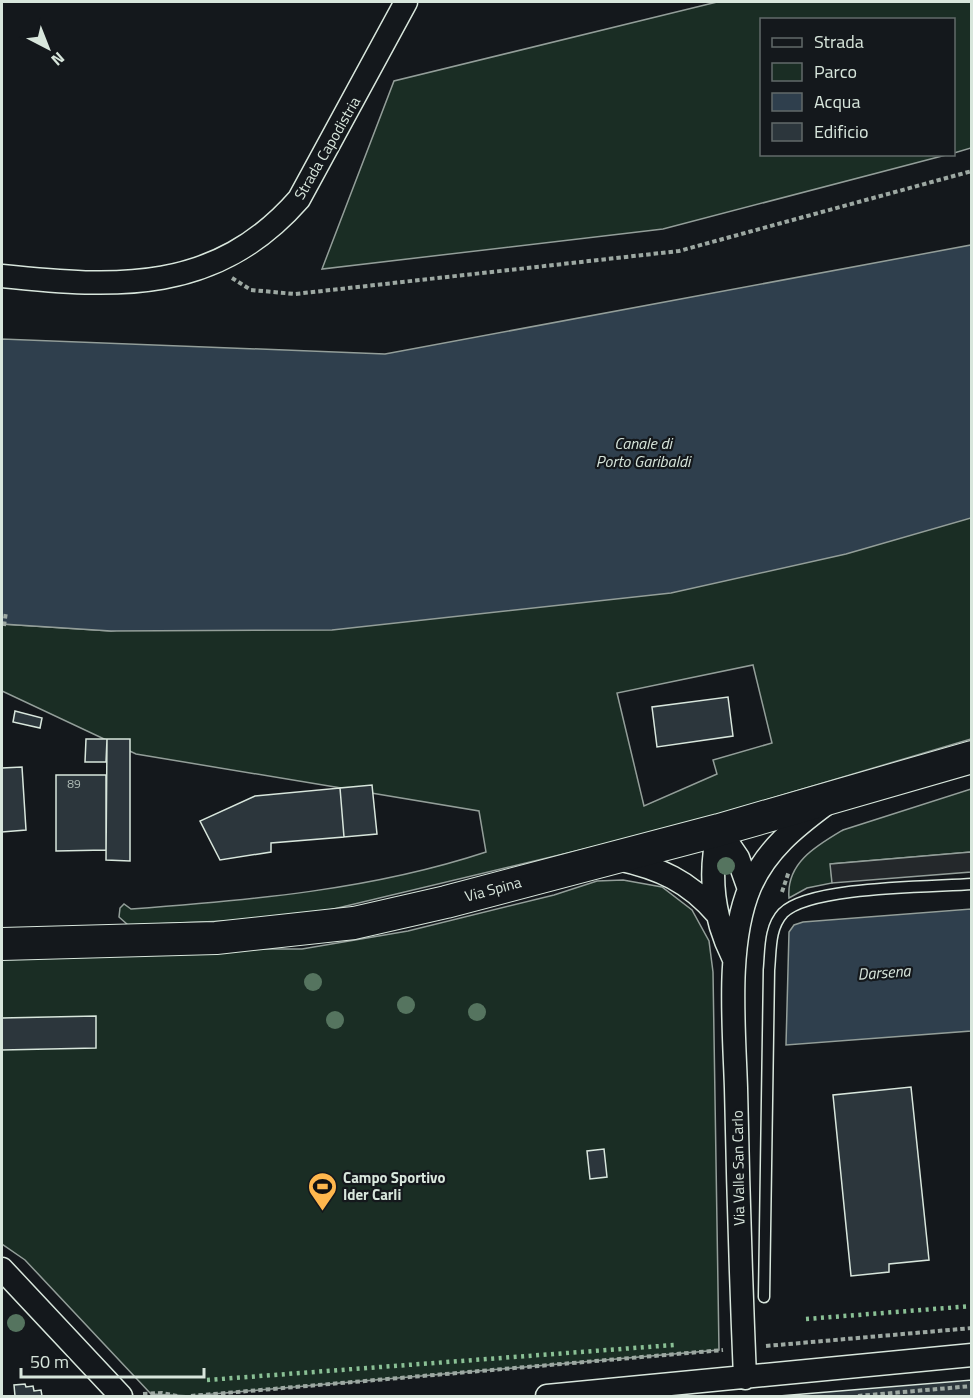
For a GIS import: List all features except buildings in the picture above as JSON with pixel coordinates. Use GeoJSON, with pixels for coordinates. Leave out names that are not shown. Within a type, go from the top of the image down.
{"type":"FeatureCollection","features":[{"type":"Feature","properties":{"kind":"street","name":"Strada Capodistria"},"geometry":{"type":"LineString","coordinates":[[2,276],[69,283],[127,283],[169,278],[212,264],[267,232],[299,199],[406,2]]}},
{"type":"Feature","properties":{"kind":"street","name":"Via Spina"},"geometry":{"type":"LineString","coordinates":[[2,944],[216,938],[312,930],[395,915],[718,830],[972,757]]}},
{"type":"Feature","properties":{"kind":"street","name":"Via Valle San Carlo"},"geometry":{"type":"LineString","coordinates":[[745,1378],[740,1299],[733,957],[749,889],[760,866],[794,828],[839,795]]}},
{"type":"Feature","properties":{"kind":"street","name":"Via Valle San Carlo"},"geometry":{"type":"LineString","coordinates":[[718,830],[712,856],[712,882],[725,942],[733,957]]}},
{"type":"Feature","properties":{"kind":"street"},"geometry":{"type":"LineString","coordinates":[[718,830],[738,858],[749,889]]}},
{"type":"Feature","properties":{"kind":"street","name":"Via Valle San Carlo"},"geometry":{"type":"LineString","coordinates":[[612,857],[653,867],[674,876],[702,896],[718,915]]}},
{"type":"Feature","properties":{"kind":"street"},"geometry":{"type":"LineString","coordinates":[[2,1269],[121,1396]]}},
{"type":"Feature","properties":{"kind":"street"},"geometry":{"type":"LineString","coordinates":[[547,1396],[972,1355]]}},
{"type":"Feature","properties":{"kind":"lane"},"geometry":{"type":"LineString","coordinates":[[764,1297],[769,970],[772,932],[782,914],[817,896],[972,884]]}},
{"type":"Feature","properties":{"kind":"path"},"geometry":{"type":"LineString","coordinates":[[212,264],[252,290],[295,294],[679,251],[972,171]]}},
{"type":"Feature","properties":{"kind":"path"},"geometry":{"type":"LineString","coordinates":[[4,626],[6,612]]}},
{"type":"Feature","properties":{"kind":"path"},"geometry":{"type":"LineString","coordinates":[[782,914],[782,891],[792,861]]}},
{"type":"Feature","properties":{"kind":"path"},"geometry":{"type":"LineString","coordinates":[[191,1396],[972,1328]]}},
{"type":"Feature","properties":{"kind":"path"},"geometry":{"type":"LineString","coordinates":[[858,1396],[972,1386]]}},
{"type":"Feature","properties":{"kind":"path"},"geometry":{"type":"LineString","coordinates":[[121,1396],[162,1393],[177,1396]]}},
{"type":"Feature","properties":{"kind":"green space"},"geometry":{"type":"Polygon","coordinates":[[[717,2],[971,2],[971,148],[955,153],[955,18],[760,18],[760,156],[942,156],[663,229],[322,269],[394,81],[717,2]]]}},
{"type":"Feature","properties":{"kind":"green space"},"geometry":{"type":"Polygon","coordinates":[[[971,517],[971,739],[668,829],[296,918],[128,925],[119,917],[120,908],[124,904],[131,909],[266,897],[355,884],[443,865],[486,852],[479,811],[136,754],[2,691],[2,624],[111,631],[971,517]],[[753,665],[617,693],[644,806],[717,774],[713,760],[772,743],[753,665]]]}},
{"type":"Feature","properties":{"kind":"green space"},"geometry":{"type":"Polygon","coordinates":[[[971,789],[971,852],[831,864],[832,883],[807,888],[789,898],[792,875],[798,865],[813,849],[843,830],[971,789]]]}},
{"type":"Feature","properties":{"kind":"green space"},"geometry":{"type":"Polygon","coordinates":[[[623,880],[662,887],[692,910],[709,941],[713,972],[719,1350],[191,1396],[151,1394],[25,1260],[2,1244],[2,957],[93,949],[302,949],[408,931],[554,895],[597,881],[623,880]]]}},
{"type":"Feature","properties":{"kind":"shaded area"},"geometry":{"type":"Polygon","coordinates":[[[971,852],[971,872],[832,883],[830,864],[971,852]]]}},
{"type":"Feature","properties":{"kind":"water","name":"Canale di Porto Garibaldi"},"geometry":{"type":"Polygon","coordinates":[[[971,245],[971,518],[846,554],[671,593],[332,630],[111,631],[2,624],[2,339],[385,354],[971,245]]]}},
{"type":"Feature","properties":{"kind":"water","name":"Darsena"},"geometry":{"type":"Polygon","coordinates":[[[971,909],[971,1031],[786,1045],[789,932],[794,925],[803,922],[971,909]]]}},
{"type":"Feature","properties":{"kind":"hedge"},"geometry":{"type":"LineString","coordinates":[[806,1319],[972,1306]]}},
{"type":"Feature","properties":{"kind":"hedge"},"geometry":{"type":"LineString","coordinates":[[207,1380],[674,1345]]}},
{"type":"Feature","properties":{"kind":"place","name":"Campo Sportivo Ider Carli"},"geometry":{"type":"Point","coordinates":[322,1212]}}]}
